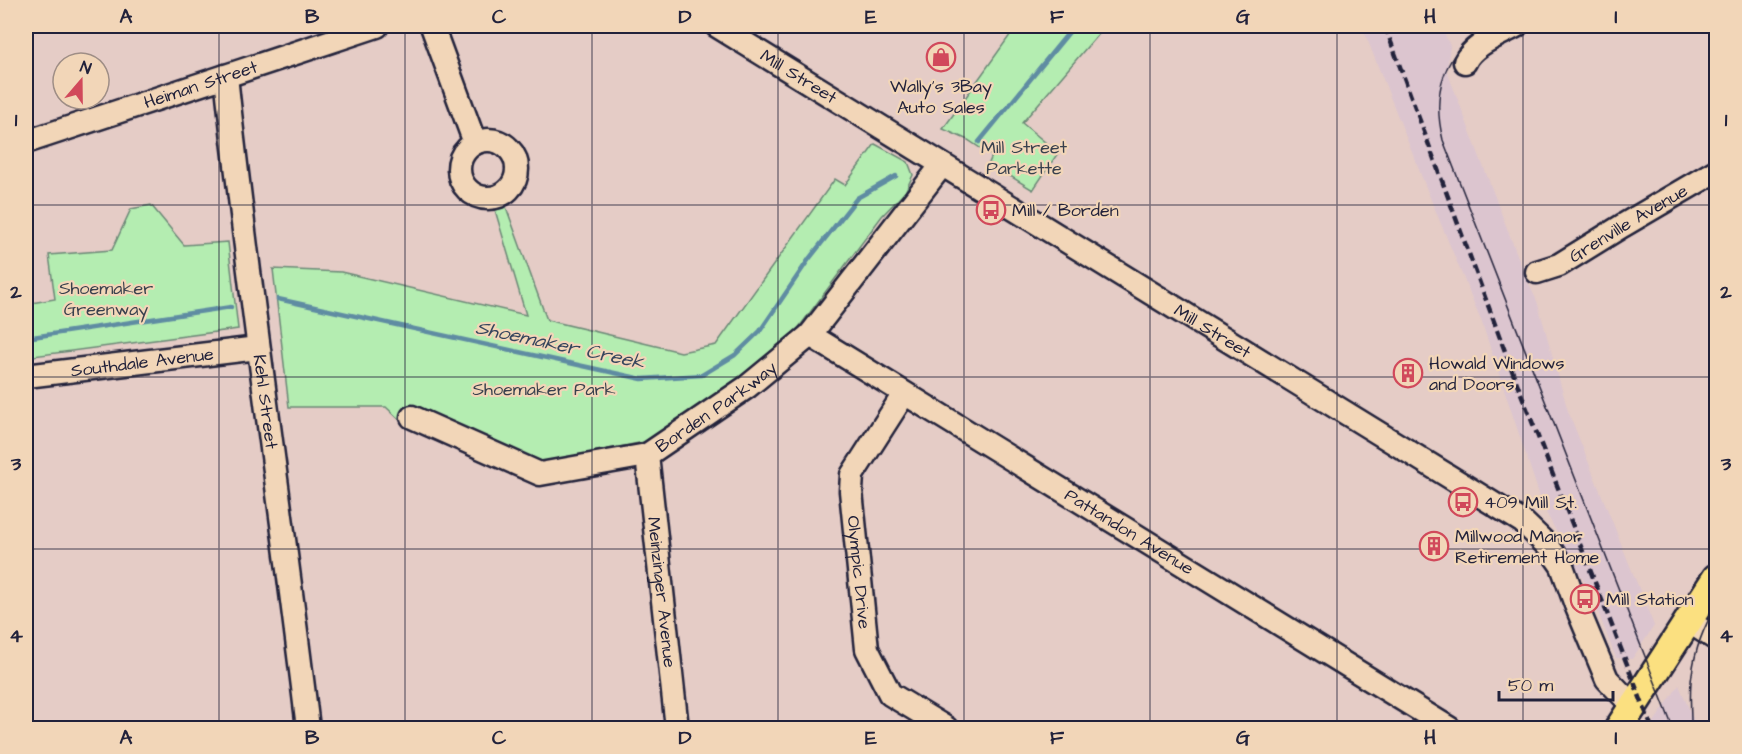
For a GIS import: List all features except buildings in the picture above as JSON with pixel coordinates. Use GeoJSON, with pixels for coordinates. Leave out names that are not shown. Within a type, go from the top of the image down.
{"type":"FeatureCollection","features":[{"type":"Feature","properties":{"kind":"main road"},"geometry":{"type":"LineString","coordinates":[[1626,717],[1716,578]]}},
{"type":"Feature","properties":{"kind":"street","name":"Heiman Street"},"geometry":{"type":"LineString","coordinates":[[26,142],[377,26]]}},
{"type":"Feature","properties":{"kind":"street"},"geometry":{"type":"LineString","coordinates":[[432,26],[475,143]]}},
{"type":"Feature","properties":{"kind":"street","name":"Mill Street"},"geometry":{"type":"LineString","coordinates":[[717,26],[1523,522],[1548,546],[1562,567],[1606,679],[1626,717]]}},
{"type":"Feature","properties":{"kind":"street"},"geometry":{"type":"LineString","coordinates":[[1466,62],[1479,46],[1516,26]]}},
{"type":"Feature","properties":{"kind":"street","name":"Kehl Street"},"geometry":{"type":"LineString","coordinates":[[226,76],[258,348],[291,580],[308,729]]}},
{"type":"Feature","properties":{"kind":"street","name":"Borden Parkway"},"geometry":{"type":"LineString","coordinates":[[412,417],[540,474],[646,455],[747,387],[810,335],[942,165]]}},
{"type":"Feature","properties":{"kind":"street","name":"Grenville Avenue"},"geometry":{"type":"LineString","coordinates":[[1537,272],[1559,265],[1716,171]]}},
{"type":"Feature","properties":{"kind":"street","name":"Pattandon Avenue"},"geometry":{"type":"LineString","coordinates":[[810,335],[1449,729]]}},
{"type":"Feature","properties":{"kind":"street","name":"Southdale Avenue"},"geometry":{"type":"LineString","coordinates":[[26,376],[258,348]]}},
{"type":"Feature","properties":{"kind":"street","name":"Olympic Drive"},"geometry":{"type":"LineString","coordinates":[[904,394],[852,475],[851,491],[867,650],[890,694],[946,729]]}},
{"type":"Feature","properties":{"kind":"street","name":"Meinzinger Avenue"},"geometry":{"type":"LineString","coordinates":[[646,455],[677,729]]}},
{"type":"Feature","properties":{"kind":"street"},"geometry":{"type":"LineString","coordinates":[[1688,621],[1716,639]]}},
{"type":"Feature","properties":{"kind":"shaded area"},"geometry":{"type":"Polygon","coordinates":[[[1362,26],[1441,26],[1450,46],[1447,71],[1526,278],[1537,301],[1568,411],[1654,626],[1632,659],[1616,658],[1591,594],[1544,509],[1481,320],[1362,26]]]}},
{"type":"Feature","properties":{"kind":"shaded area"},"geometry":{"type":"Polygon","coordinates":[[[1679,685],[1697,728],[1650,728],[1679,685]]]}},
{"type":"Feature","properties":{"kind":"green space","name":"Mill Street Parkette"},"geometry":{"type":"Polygon","coordinates":[[[1004,26],[1105,26],[1022,123],[1058,153],[1033,190],[989,163],[992,156],[968,140],[943,129],[1013,31],[1004,26]]]}},
{"type":"Feature","properties":{"kind":"green space","name":"Shoemaker Park"},"geometry":{"type":"Polygon","coordinates":[[[875,144],[908,162],[913,175],[905,192],[882,216],[788,342],[732,391],[649,441],[543,462],[437,421],[404,424],[386,407],[289,407],[273,269],[341,272],[526,315],[495,210],[506,207],[547,320],[681,352],[716,345],[835,179],[845,185],[875,144]]]}},
{"type":"Feature","properties":{"kind":"green space","name":"Shoemaker Greenway"},"geometry":{"type":"Polygon","coordinates":[[[151,205],[184,245],[228,242],[238,329],[26,357],[26,304],[55,299],[49,255],[112,250],[131,209],[151,205]]]}},
{"type":"Feature","properties":{"kind":"waterway","name":"Shoemaker Creek"},"geometry":{"type":"LineString","coordinates":[[979,142],[1074,26]]}},
{"type":"Feature","properties":{"kind":"waterway","name":"Shoemaker Creek"},"geometry":{"type":"LineString","coordinates":[[278,299],[642,379],[702,375],[735,355],[760,331],[809,259],[857,198],[896,176]]}},
{"type":"Feature","properties":{"kind":"waterway","name":"Shoemaker Creek"},"geometry":{"type":"LineString","coordinates":[[26,338],[231,307]]}},
{"type":"Feature","properties":{"kind":"tram line"},"geometry":{"type":"LineString","coordinates":[[1488,26],[1461,47],[1444,74],[1439,105],[1443,140],[1673,728]]}},
{"type":"Feature","properties":{"kind":"tram line"},"geometry":{"type":"LineString","coordinates":[[1692,728],[1690,692],[1693,665],[1704,630],[1716,607]]}},
{"type":"Feature","properties":{"kind":"railway"},"geometry":{"type":"LineString","coordinates":[[1385,26],[1513,373],[1652,728]]}},
{"type":"Feature","properties":{"kind":"place","name":"Wally's 3Bay Auto Sales"},"geometry":{"type":"Point","coordinates":[941,57]}},
{"type":"Feature","properties":{"kind":"place","name":"Mill / Borden"},"geometry":{"type":"Point","coordinates":[991,210]}},
{"type":"Feature","properties":{"kind":"place","name":"Howald Windows and Doors"},"geometry":{"type":"Point","coordinates":[1408,373]}},
{"type":"Feature","properties":{"kind":"place","name":"409 Mill St."},"geometry":{"type":"Point","coordinates":[1463,502]}},
{"type":"Feature","properties":{"kind":"place","name":"Millwood Manor Retirement Home"},"geometry":{"type":"Point","coordinates":[1434,546]}},
{"type":"Feature","properties":{"kind":"place","name":"Mill Station"},"geometry":{"type":"Point","coordinates":[1585,599]}}]}
